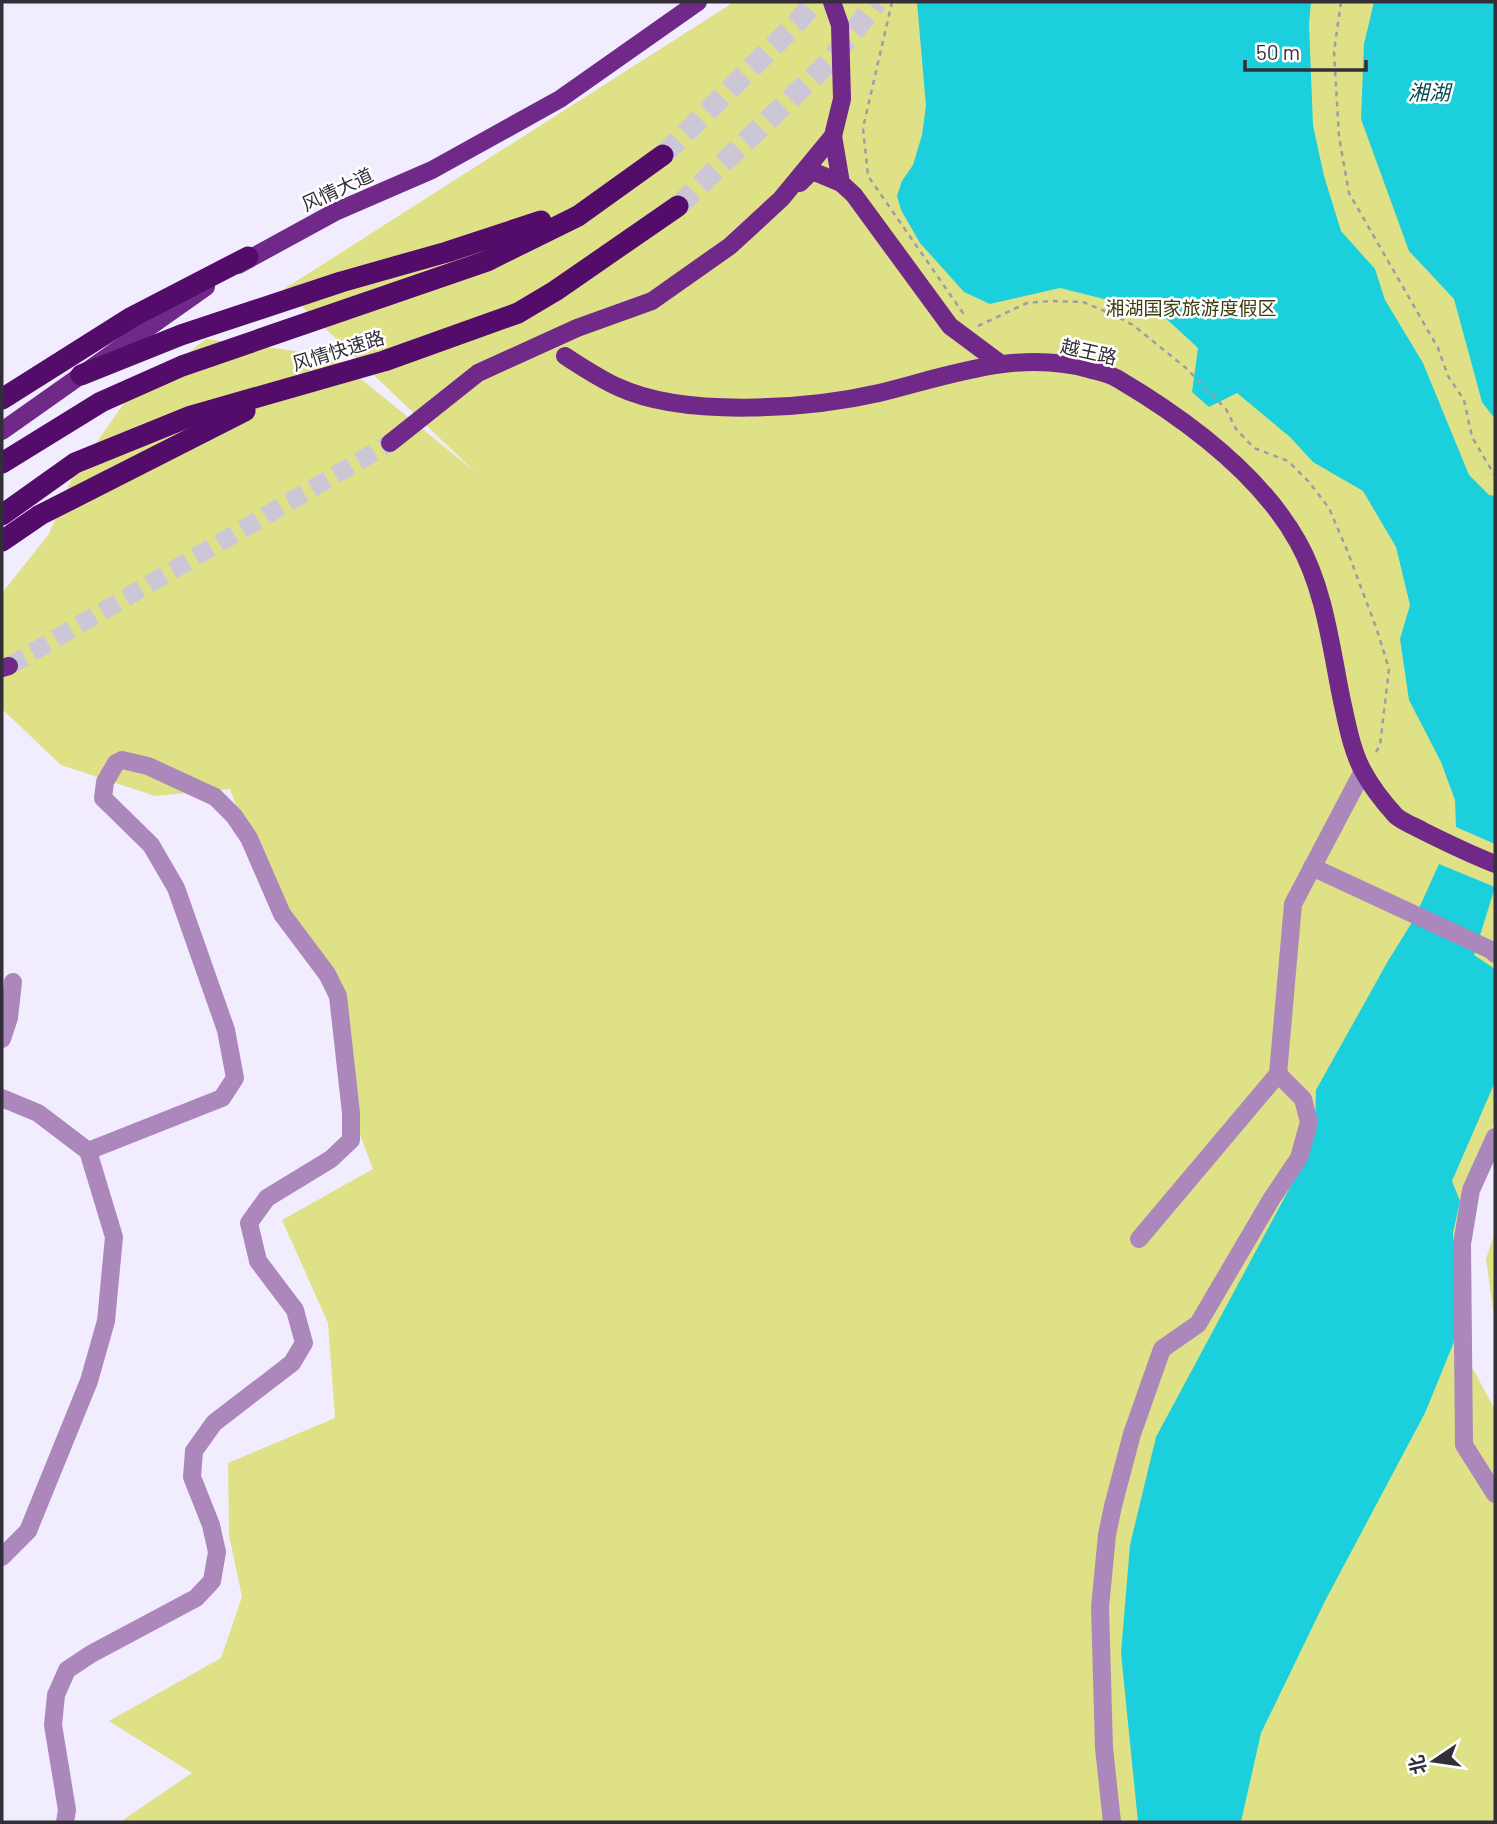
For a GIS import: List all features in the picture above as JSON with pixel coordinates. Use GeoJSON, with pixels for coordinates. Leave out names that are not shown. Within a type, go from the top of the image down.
{"type":"FeatureCollection","features":[{"type":"Feature","properties":{"kind":"highway","name":"风情快速路"},"geometry":{"type":"LineString","coordinates":[[2,463],[101,402],[182,366],[487,261],[578,216],[663,155],[535,225],[341,282],[205,327],[81,374]]}},
{"type":"Feature","properties":{"kind":"highway","name":"风情快速路"},"geometry":{"type":"LineString","coordinates":[[2,514],[75,463],[191,416],[384,360],[518,313],[555,291],[678,206]]}},
{"type":"Feature","properties":{"kind":"highway"},"geometry":{"type":"LineString","coordinates":[[2,399],[132,317],[248,257]]}},
{"type":"Feature","properties":{"kind":"highway"},"geometry":{"type":"LineString","coordinates":[[2,541],[40,515],[290,388]]}},
{"type":"Feature","properties":{"kind":"main road","name":"风情大道"},"geometry":{"type":"LineString","coordinates":[[2,431],[248,257],[335,212],[432,170],[560,99],[698,2]]}},
{"type":"Feature","properties":{"kind":"main road"},"geometry":{"type":"LineString","coordinates":[[781,199],[833,136],[842,99],[840,25],[832,2]]}},
{"type":"Feature","properties":{"kind":"main road"},"geometry":{"type":"LineString","coordinates":[[833,136],[847,189],[950,326],[1001,364]]}},
{"type":"Feature","properties":{"kind":"main road"},"geometry":{"type":"LineString","coordinates":[[390,443],[478,373],[577,328],[652,301],[730,246],[813,172],[847,189]]}},
{"type":"Feature","properties":{"kind":"main road","name":"越王路"},"geometry":{"type":"LineString","coordinates":[[565,356],[620,388],[671,402],[716,407],[830,401],[878,393],[978,367],[1026,361],[1075,365],[1115,376],[1202,437],[1246,475],[1279,511],[1299,544],[1320,595],[1348,729],[1363,771],[1398,818],[1464,852],[1495,864]]}},
{"type":"Feature","properties":{"kind":"street"},"geometry":{"type":"LineString","coordinates":[[65,1822],[67,1810],[53,1725],[56,1695],[67,1671],[91,1654],[196,1598],[212,1581],[217,1552],[211,1525],[192,1477],[194,1451],[214,1423],[292,1363],[304,1343],[295,1310],[258,1261],[249,1223],[267,1198],[331,1159],[351,1140],[351,1113],[338,996],[327,974],[282,914],[249,838],[234,816],[215,797],[148,766],[122,760],[116,762],[104,782],[103,798],[151,845],[176,888],[226,1030],[235,1077],[222,1098],[88,1151]]}},
{"type":"Feature","properties":{"kind":"street"},"geometry":{"type":"LineString","coordinates":[[1139,1239],[1278,1074],[1293,904],[1363,771]]}},
{"type":"Feature","properties":{"kind":"street"},"geometry":{"type":"LineString","coordinates":[[1312,867],[1427,919],[1495,954]]}},
{"type":"Feature","properties":{"kind":"street"},"geometry":{"type":"LineString","coordinates":[[2,1039],[9,1018],[13,982]]}},
{"type":"Feature","properties":{"kind":"street"},"geometry":{"type":"LineString","coordinates":[[1112,1822],[1104,1748],[1100,1607],[1107,1535],[1113,1506],[1132,1433],[1161,1349],[1198,1324],[1299,1157],[1309,1122],[1303,1099],[1278,1074]]}},
{"type":"Feature","properties":{"kind":"street"},"geometry":{"type":"LineString","coordinates":[[2,1098],[38,1113],[88,1151],[114,1237],[106,1321],[89,1381],[29,1531],[2,1557]]}},
{"type":"Feature","properties":{"kind":"street"},"geometry":{"type":"LineString","coordinates":[[1495,1137],[1472,1190],[1462,1244],[1464,1445],[1495,1494]]}},
{"type":"Feature","properties":{"kind":"path"},"geometry":{"type":"LineString","coordinates":[[892,2],[863,128],[868,176],[967,319]]}},
{"type":"Feature","properties":{"kind":"path"},"geometry":{"type":"LineString","coordinates":[[1341,2],[1335,52],[1336,76],[1339,137],[1349,193],[1438,348],[1448,376],[1464,400],[1472,437],[1495,476]]}},
{"type":"Feature","properties":{"kind":"path"},"geometry":{"type":"LineString","coordinates":[[977,326],[1027,303],[1050,301],[1083,302],[1133,325],[1186,368],[1226,409],[1236,429],[1254,448],[1288,461],[1309,482],[1329,508],[1348,550],[1389,669],[1380,745],[1363,771]]}},
{"type":"Feature","properties":{"kind":"green space","name":"湘湖国家旅游度假区"},"geometry":{"type":"Polygon","coordinates":[[[734,2],[1495,2],[1495,1121],[1460,1201],[1456,1337],[1495,1410],[1495,1822],[120,1822],[192,1773],[109,1721],[221,1658],[242,1597],[229,1535],[228,1463],[335,1418],[328,1323],[282,1220],[373,1169],[348,1103],[343,992],[279,919],[230,789],[155,796],[61,765],[2,709],[2,593],[49,534],[72,478],[124,403],[206,339],[333,356],[474,471],[284,289],[734,2]]]}},
{"type":"Feature","properties":{"kind":"green space"},"geometry":{"type":"Polygon","coordinates":[[[1495,1232],[1495,1324],[1486,1259],[1495,1232]]]}},
{"type":"Feature","properties":{"kind":"water"},"geometry":{"type":"Polygon","coordinates":[[[917,2],[1311,2],[1309,24],[1313,126],[1324,176],[1341,231],[1375,269],[1385,300],[1423,363],[1469,475],[1489,495],[1495,496],[1495,844],[1456,827],[1455,800],[1441,762],[1409,700],[1400,639],[1410,605],[1396,547],[1363,491],[1313,462],[1290,437],[1237,393],[1209,407],[1192,392],[1198,348],[1160,313],[1060,288],[990,304],[964,292],[920,243],[901,210],[897,196],[902,181],[913,165],[922,135],[926,106],[917,2]]]}},
{"type":"Feature","properties":{"kind":"water","name":"湘湖"},"geometry":{"type":"Polygon","coordinates":[[[1374,2],[1495,2],[1495,419],[1482,402],[1454,299],[1409,251],[1361,119],[1364,44],[1374,2]]]}},
{"type":"Feature","properties":{"kind":"water"},"geometry":{"type":"Polygon","coordinates":[[[1439,864],[1495,887],[1474,955],[1495,969],[1495,1082],[1452,1181],[1460,1201],[1453,1233],[1456,1337],[1425,1413],[1325,1601],[1261,1733],[1241,1822],[1138,1822],[1121,1653],[1130,1545],[1156,1437],[1301,1167],[1315,1128],[1316,1090],[1414,919],[1439,864]]]}},
{"type":"Feature","properties":{"kind":"tunnel"},"geometry":{"type":"LineString","coordinates":[[663,155],[796,24],[814,2]]}},
{"type":"Feature","properties":{"kind":"tunnel"},"geometry":{"type":"LineString","coordinates":[[678,206],[830,61],[877,2]]}},
{"type":"Feature","properties":{"kind":"tunnel"},"geometry":{"type":"LineString","coordinates":[[9,666],[390,443]]}}]}
